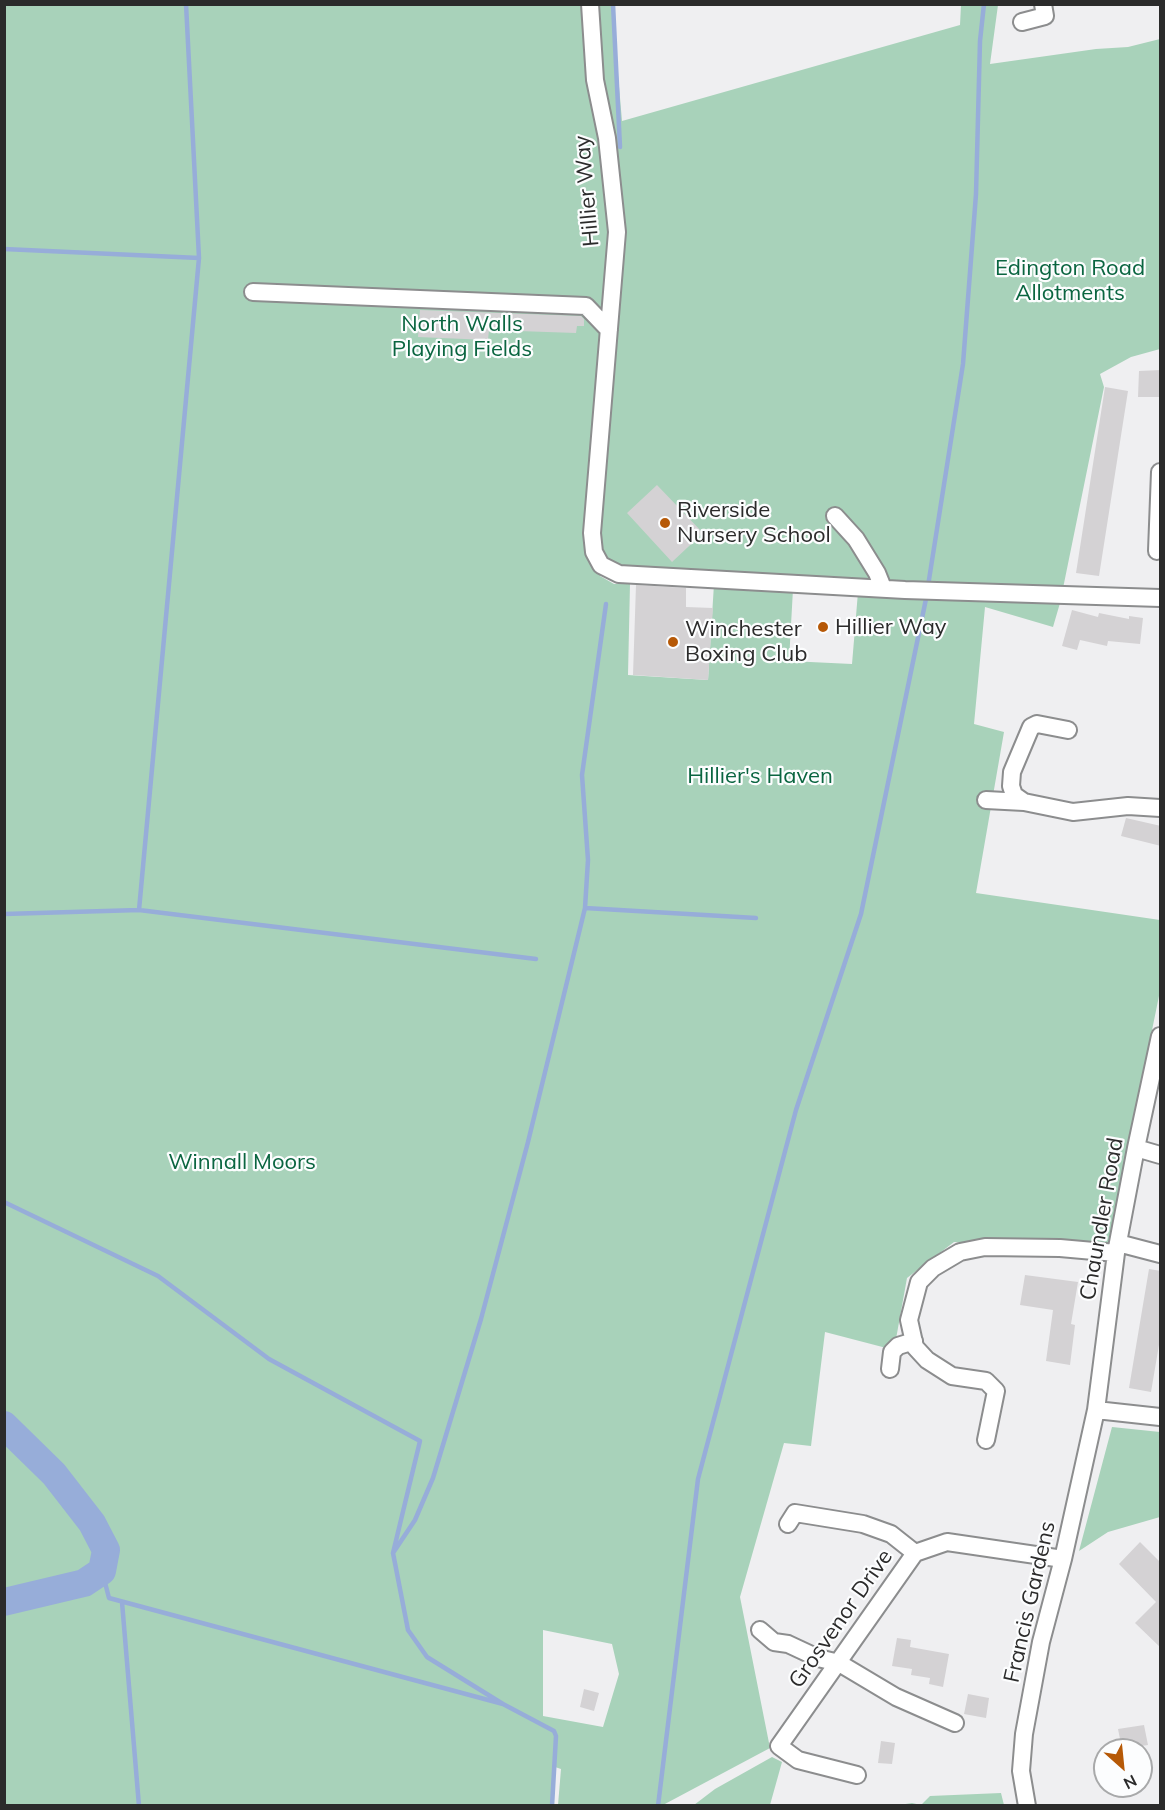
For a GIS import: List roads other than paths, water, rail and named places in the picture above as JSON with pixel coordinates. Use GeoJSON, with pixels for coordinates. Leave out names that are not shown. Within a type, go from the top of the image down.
{"type":"FeatureCollection","features":[{"type":"Feature","properties":{"kind":"street","name":"Hillier Way"},"geometry":{"type":"LineString","coordinates":[[590,4],[595,80],[607,138],[617,232],[592,532],[594,552],[601,565],[619,574],[905,590],[1161,598]]}},
{"type":"Feature","properties":{"kind":"street"},"geometry":{"type":"LineString","coordinates":[[1022,22],[1045,16],[1043,4]]}},
{"type":"Feature","properties":{"kind":"street"},"geometry":{"type":"LineString","coordinates":[[253,292],[586,306],[609,330]]}},
{"type":"Feature","properties":{"kind":"street"},"geometry":{"type":"LineString","coordinates":[[1157,551],[1161,472]]}},
{"type":"Feature","properties":{"kind":"street"},"geometry":{"type":"LineString","coordinates":[[835,516],[856,538],[877,573],[883,588]]}},
{"type":"Feature","properties":{"kind":"street"},"geometry":{"type":"LineString","coordinates":[[1024,802],[1014,795],[1011,786],[1012,772],[1031,727],[1037,724],[1068,730]]}},
{"type":"Feature","properties":{"kind":"street"},"geometry":{"type":"LineString","coordinates":[[986,800],[1024,802],[1073,812],[1128,807],[1161,808]]}},
{"type":"Feature","properties":{"kind":"street","name":"Chaundler Road"},"geometry":{"type":"LineString","coordinates":[[1096,1410],[1117,1248],[1161,1036]]}},
{"type":"Feature","properties":{"kind":"street"},"geometry":{"type":"LineString","coordinates":[[1136,1148],[1161,1155]]}},
{"type":"Feature","properties":{"kind":"street"},"geometry":{"type":"LineString","coordinates":[[986,1440],[996,1391],[986,1380],[952,1376],[927,1360],[915,1347],[909,1320],[919,1282],[933,1268],[960,1252],[985,1247],[1117,1248],[1161,1254]]}},
{"type":"Feature","properties":{"kind":"street"},"geometry":{"type":"LineString","coordinates":[[890,1369],[892,1352],[898,1346],[914,1341]]}},
{"type":"Feature","properties":{"kind":"street"},"geometry":{"type":"LineString","coordinates":[[1096,1410],[1161,1417]]}},
{"type":"Feature","properties":{"kind":"street","name":"Francis Gardens"},"geometry":{"type":"LineString","coordinates":[[1027,1806],[1022,1771],[1024,1734],[1041,1642],[1063,1559],[1096,1410]]}},
{"type":"Feature","properties":{"kind":"street"},"geometry":{"type":"LineString","coordinates":[[788,1524],[795,1513],[863,1524],[891,1534],[915,1553]]}},
{"type":"Feature","properties":{"kind":"street","name":"Grosvenor Drive"},"geometry":{"type":"LineString","coordinates":[[857,1774],[798,1760],[779,1746],[915,1553],[947,1542],[1063,1559]]}},
{"type":"Feature","properties":{"kind":"street"},"geometry":{"type":"LineString","coordinates":[[760,1630],[774,1642],[788,1644],[818,1658],[839,1663],[896,1697],[955,1723]]}},
{"type":"Feature","properties":{"kind":"waterway"},"geometry":{"type":"LineString","coordinates":[[186,4],[199,258],[139,910],[536,959]]}},
{"type":"Feature","properties":{"kind":"waterway"},"geometry":{"type":"LineString","coordinates":[[613,4],[620,147]]}},
{"type":"Feature","properties":{"kind":"waterway"},"geometry":{"type":"LineString","coordinates":[[928,586],[963,364],[976,194],[980,41],[984,4]]}},
{"type":"Feature","properties":{"kind":"waterway"},"geometry":{"type":"LineString","coordinates":[[4,249],[199,258]]}},
{"type":"Feature","properties":{"kind":"waterway"},"geometry":{"type":"LineString","coordinates":[[658,1806],[698,1479],[796,1110],[861,914],[927,594]]}},
{"type":"Feature","properties":{"kind":"waterway"},"geometry":{"type":"LineString","coordinates":[[393,1553],[415,1520],[433,1478],[481,1319],[528,1142],[585,908],[588,860],[582,775],[606,604]]}},
{"type":"Feature","properties":{"kind":"waterway"},"geometry":{"type":"LineString","coordinates":[[585,908],[756,918]]}},
{"type":"Feature","properties":{"kind":"waterway"},"geometry":{"type":"LineString","coordinates":[[4,914],[139,910]]}},
{"type":"Feature","properties":{"kind":"waterway"},"geometry":{"type":"LineString","coordinates":[[4,1202],[158,1276],[269,1359],[420,1441],[393,1553],[408,1630],[427,1657],[503,1704]]}},
{"type":"Feature","properties":{"kind":"waterway"},"geometry":{"type":"LineString","coordinates":[[4,1425],[54,1474],[92,1523],[106,1550],[102,1571],[84,1583],[4,1602]]}},
{"type":"Feature","properties":{"kind":"waterway"},"geometry":{"type":"LineString","coordinates":[[102,1571],[109,1598],[503,1704],[554,1731],[556,1736],[552,1806]]}},
{"type":"Feature","properties":{"kind":"waterway"},"geometry":{"type":"LineString","coordinates":[[122,1602],[139,1806]]}},
{"type":"Feature","properties":{"kind":"place","name":"Riverside Nursery School"},"geometry":{"type":"Point","coordinates":[665,523]}},
{"type":"Feature","properties":{"kind":"place","name":"Hillier Way"},"geometry":{"type":"Point","coordinates":[823,627]}},
{"type":"Feature","properties":{"kind":"place","name":"Winchester Boxing Club"},"geometry":{"type":"Point","coordinates":[673,642]}},
{"type":"Feature","properties":{"kind":"park label","name":"Edington Road Allotments"},"geometry":{"type":"Point","coordinates":[1070,280]}},
{"type":"Feature","properties":{"kind":"park label","name":"North Walls Playing Fields"},"geometry":{"type":"Point","coordinates":[462,336]}},
{"type":"Feature","properties":{"kind":"park label","name":"Hillier's Haven"},"geometry":{"type":"Point","coordinates":[760,776]}},
{"type":"Feature","properties":{"kind":"park label","name":"Winnall Moors"},"geometry":{"type":"Point","coordinates":[242,1162]}}]}
